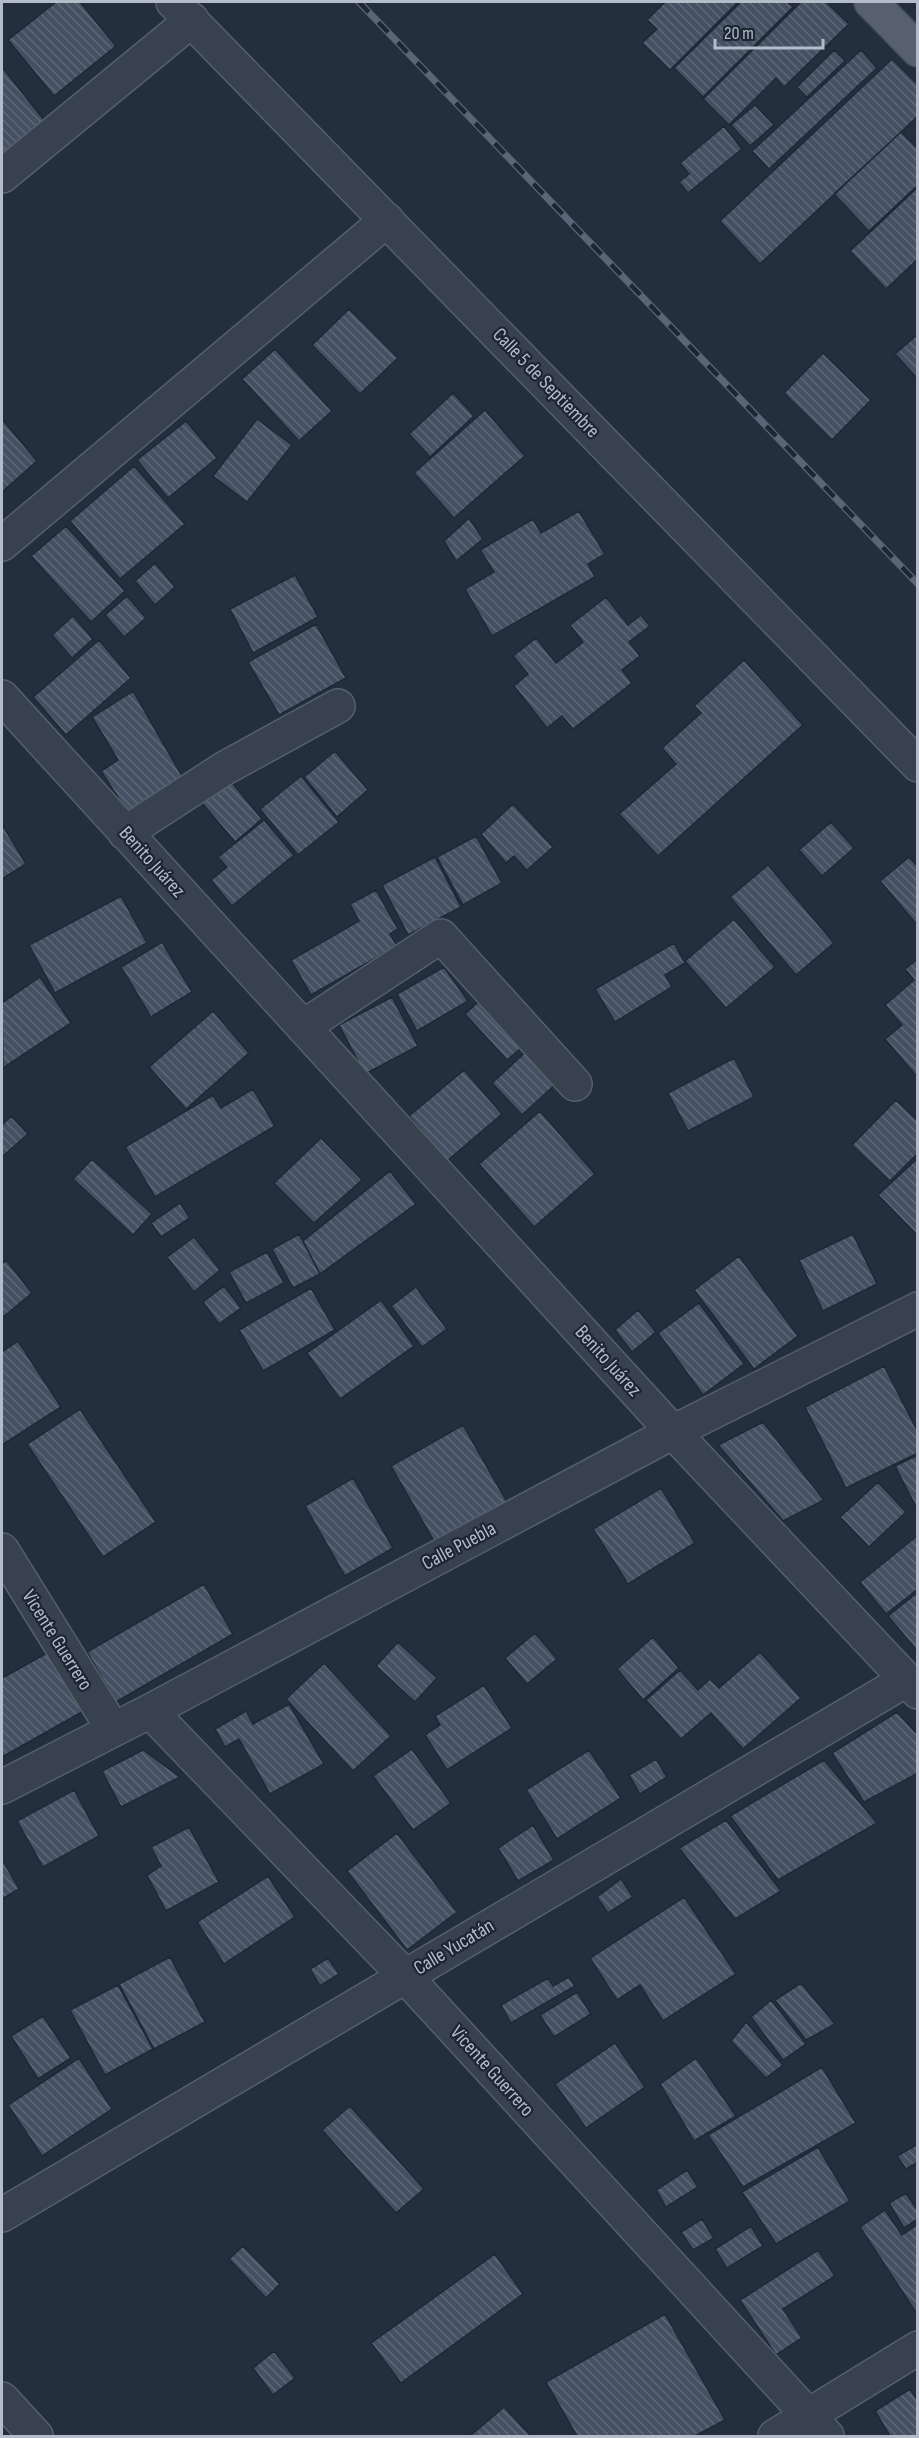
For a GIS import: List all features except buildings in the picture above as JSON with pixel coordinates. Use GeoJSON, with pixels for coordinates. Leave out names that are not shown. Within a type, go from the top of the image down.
{"type":"FeatureCollection","features":[{"type":"Feature","properties":{"kind":"main road"},"geometry":{"type":"LineString","coordinates":[[871,2],[918,50]]}},
{"type":"Feature","properties":{"kind":"street"},"geometry":{"type":"LineString","coordinates":[[2,176],[183,11]]}},
{"type":"Feature","properties":{"kind":"street","name":"Calle 5 de Septiembre"},"geometry":{"type":"LineString","coordinates":[[183,11],[918,765]]}},
{"type":"Feature","properties":{"kind":"street"},"geometry":{"type":"LineString","coordinates":[[2,544],[387,220]]}},
{"type":"Feature","properties":{"kind":"street","name":"Benito Juárez"},"geometry":{"type":"LineString","coordinates":[[2,697],[673,1432],[912,1686]]}},
{"type":"Feature","properties":{"kind":"street"},"geometry":{"type":"LineString","coordinates":[[125,832],[225,768],[338,706]]}},
{"type":"Feature","properties":{"kind":"street"},"geometry":{"type":"LineString","coordinates":[[303,1027],[441,936],[575,1084]]}},
{"type":"Feature","properties":{"kind":"street","name":"Calle Puebla"},"geometry":{"type":"LineString","coordinates":[[2,1787],[150,1711],[673,1432],[918,1309]]}},
{"type":"Feature","properties":{"kind":"street","name":"Vicente Guerrero"},"geometry":{"type":"LineString","coordinates":[[2,1550],[114,1730]]}},
{"type":"Feature","properties":{"kind":"street","name":"Calle Yucatán"},"geometry":{"type":"LineString","coordinates":[[2,2215],[405,1976],[912,1686]]}},
{"type":"Feature","properties":{"kind":"street","name":"Vicente Guerrero"},"geometry":{"type":"LineString","coordinates":[[150,1711],[405,1976],[817,2427]]}},
{"type":"Feature","properties":{"kind":"street"},"geometry":{"type":"LineString","coordinates":[[775,2436],[817,2427],[918,2348]]}},
{"type":"Feature","properties":{"kind":"street"},"geometry":{"type":"LineString","coordinates":[[2,2399],[36,2436]]}},
{"type":"Feature","properties":{"kind":"railway"},"geometry":{"type":"LineString","coordinates":[[359,2],[918,584]]}}]}
